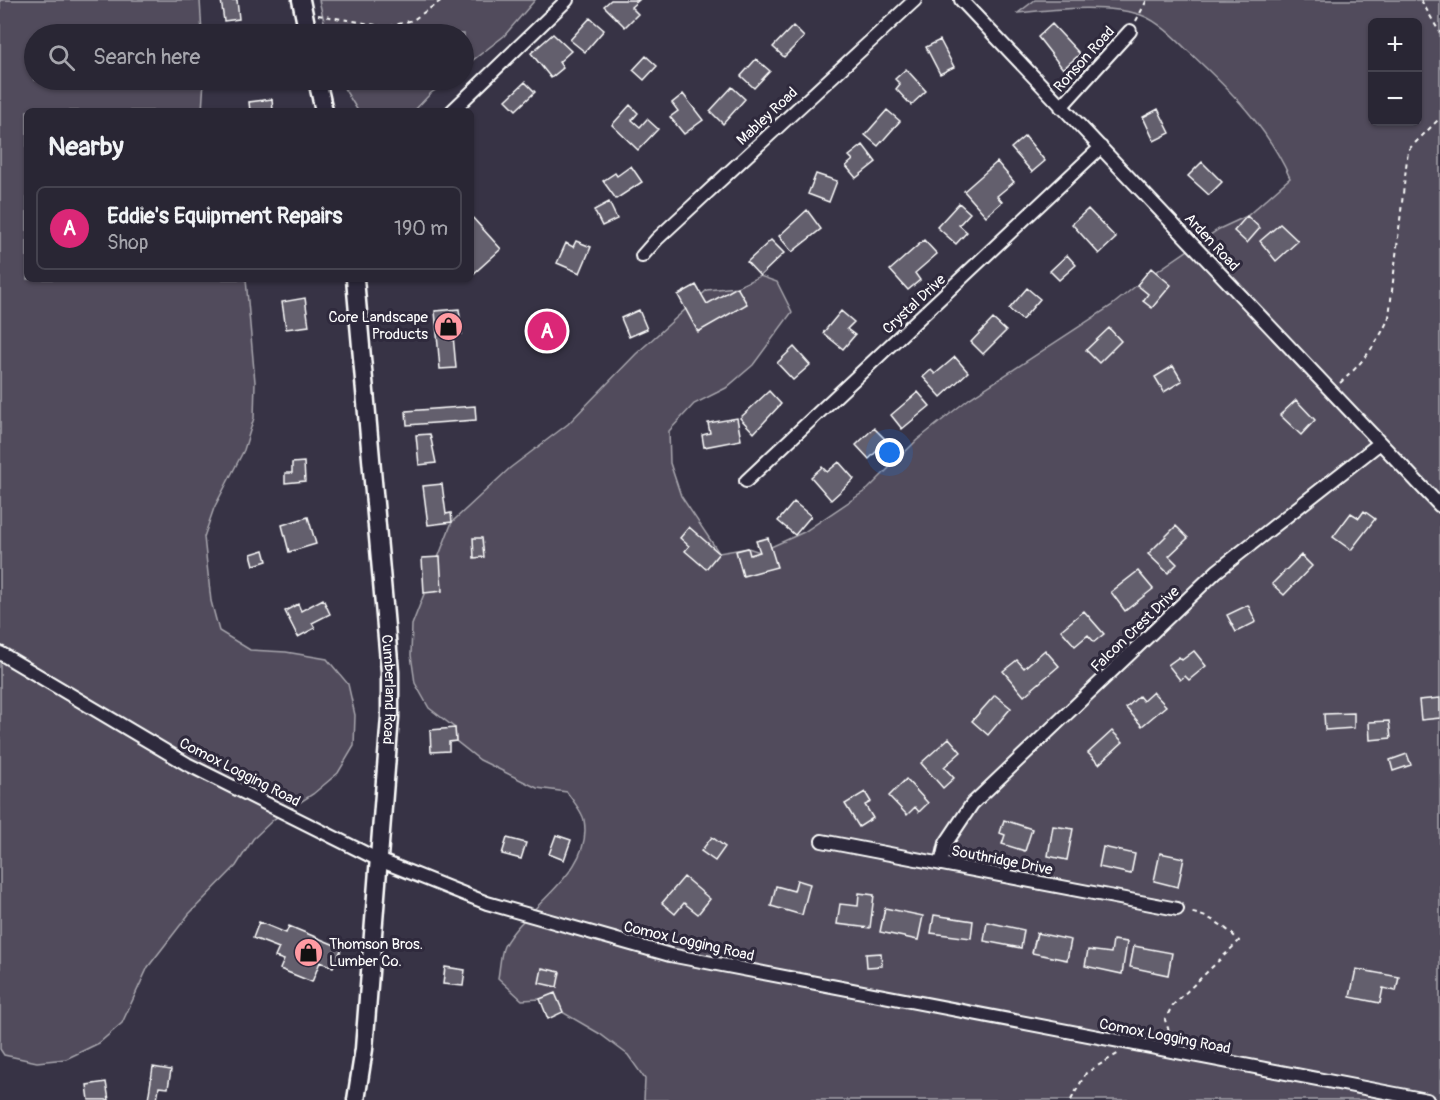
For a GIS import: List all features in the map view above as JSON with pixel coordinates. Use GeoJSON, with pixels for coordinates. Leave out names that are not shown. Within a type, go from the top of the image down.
{"type":"FeatureCollection","features":[{"type":"Feature","properties":{"kind":"street"},"geometry":{"type":"LineString","coordinates":[[474,90],[567,0]]}},
{"type":"Feature","properties":{"kind":"street","name":"Mabley Road"},"geometry":{"type":"LineString","coordinates":[[642,256],[657,239],[915,0]]}},
{"type":"Feature","properties":{"kind":"street","name":"Arden Road"},"geometry":{"type":"LineString","coordinates":[[961,0],[1440,506]]}},
{"type":"Feature","properties":{"kind":"street"},"geometry":{"type":"LineString","coordinates":[[302,7],[306,24]]}},
{"type":"Feature","properties":{"kind":"street","name":"Ronson Road"},"geometry":{"type":"LineString","coordinates":[[1061,107],[1130,31]]}},
{"type":"Feature","properties":{"kind":"street"},"geometry":{"type":"LineString","coordinates":[[320,90],[323,108]]}},
{"type":"Feature","properties":{"kind":"street"},"geometry":{"type":"LineString","coordinates":[[455,108],[474,90]]}},
{"type":"Feature","properties":{"kind":"street","name":"Crystal Drive"},"geometry":{"type":"LineString","coordinates":[[746,481],[1101,147]]}},
{"type":"Feature","properties":{"kind":"street","name":"Cumberland Road"},"geometry":{"type":"LineString","coordinates":[[354,282],[390,672],[390,717],[364,1049],[356,1100]]}},
{"type":"Feature","properties":{"kind":"street","name":"Falcon Crest Drive"},"geometry":{"type":"LineString","coordinates":[[941,864],[946,843],[981,796],[1217,571],[1380,443]]}},
{"type":"Feature","properties":{"kind":"street","name":"Comox Logging Road"},"geometry":{"type":"LineString","coordinates":[[0,653],[187,764],[379,860],[487,903],[670,956],[1427,1100]]}},
{"type":"Feature","properties":{"kind":"street","name":"Southridge Drive"},"geometry":{"type":"LineString","coordinates":[[822,841],[1177,909]]}},
{"type":"Feature","properties":{"kind":"path"},"geometry":{"type":"LineString","coordinates":[[400,24],[413,21],[442,0]]}},
{"type":"Feature","properties":{"kind":"path"},"geometry":{"type":"LineString","coordinates":[[1130,31],[1146,0]]}},
{"type":"Feature","properties":{"kind":"path"},"geometry":{"type":"LineString","coordinates":[[1420,0],[1440,33]]}},
{"type":"Feature","properties":{"kind":"path"},"geometry":{"type":"LineString","coordinates":[[302,7],[375,24]]}},
{"type":"Feature","properties":{"kind":"path"},"geometry":{"type":"LineString","coordinates":[[1331,390],[1356,369],[1389,317],[1408,150],[1440,118]]}},
{"type":"Feature","properties":{"kind":"path"},"geometry":{"type":"LineString","coordinates":[[1177,909],[1210,917],[1228,929],[1239,941],[1172,1006],[1165,1020],[1177,1053]]}},
{"type":"Feature","properties":{"kind":"path"},"geometry":{"type":"LineString","coordinates":[[1071,1100],[1086,1073],[1135,1045]]}},
{"type":"Feature","properties":{"kind":"shaded area"},"geometry":{"type":"Polygon","coordinates":[[[0,0],[200,0],[201,24],[24,24],[24,90],[203,90],[202,108],[24,108],[24,282],[246,282],[255,382],[254,418],[244,450],[214,508],[204,537],[211,601],[219,631],[250,650],[286,652],[327,659],[348,684],[355,715],[354,746],[338,773],[313,794],[274,819],[253,839],[236,866],[189,914],[148,967],[122,1023],[99,1043],[66,1059],[37,1062],[4,1055],[0,1049],[0,0]]]}},
{"type":"Feature","properties":{"kind":"shaded area"},"geometry":{"type":"Polygon","coordinates":[[[319,0],[535,0],[504,36],[474,59],[474,24],[325,24],[319,0]]]}},
{"type":"Feature","properties":{"kind":"shaded area"},"geometry":{"type":"Polygon","coordinates":[[[1035,0],[1440,0],[1440,1100],[644,1100],[645,1079],[628,1055],[600,1034],[540,999],[522,1000],[498,978],[504,946],[527,916],[556,888],[579,856],[584,839],[584,820],[567,792],[537,788],[480,760],[456,741],[455,728],[429,708],[415,683],[411,655],[412,625],[452,522],[510,468],[568,424],[636,354],[707,290],[737,287],[760,276],[777,282],[792,312],[753,365],[726,388],[694,404],[669,431],[670,463],[681,496],[719,553],[748,548],[760,552],[804,532],[868,489],[917,440],[970,398],[1111,306],[1137,285],[1219,229],[1247,216],[1290,178],[1281,159],[1246,109],[1178,41],[1154,21],[1141,15],[1113,9],[1063,9],[1018,13],[1035,0]]]}},
{"type":"Feature","properties":{"kind":"shaded area"},"geometry":{"type":"Polygon","coordinates":[[[345,90],[435,90],[417,108],[356,108],[345,90]]]}},
{"type":"Feature","properties":{"kind":"building"},"geometry":{"type":"Polygon","coordinates":[[[221,0],[237,0],[239,19],[224,21],[221,0]]]}},
{"type":"Feature","properties":{"kind":"building"},"geometry":{"type":"Polygon","coordinates":[[[611,0],[639,0],[631,7],[638,14],[625,27],[604,6],[611,0]]]}},
{"type":"Feature","properties":{"kind":"building"},"geometry":{"type":"Polygon","coordinates":[[[590,18],[604,30],[585,52],[570,40],[590,18]]]}},
{"type":"Feature","properties":{"kind":"building"},"geometry":{"type":"Polygon","coordinates":[[[1052,24],[1080,54],[1063,69],[1038,37],[1052,24]]]}},
{"type":"Feature","properties":{"kind":"building"},"geometry":{"type":"Polygon","coordinates":[[[793,26],[804,37],[784,57],[773,47],[793,26]]]}},
{"type":"Feature","properties":{"kind":"building"},"geometry":{"type":"Polygon","coordinates":[[[553,34],[571,51],[559,62],[563,68],[551,78],[531,53],[553,34]]]}},
{"type":"Feature","properties":{"kind":"building"},"geometry":{"type":"Polygon","coordinates":[[[940,40],[954,67],[940,74],[926,47],[940,40]]]}},
{"type":"Feature","properties":{"kind":"building"},"geometry":{"type":"Polygon","coordinates":[[[646,56],[657,66],[644,80],[633,70],[646,56]]]}},
{"type":"Feature","properties":{"kind":"building"},"geometry":{"type":"Polygon","coordinates":[[[756,59],[770,71],[754,88],[741,76],[756,59]]]}},
{"type":"Feature","properties":{"kind":"building"},"geometry":{"type":"Polygon","coordinates":[[[906,69],[926,91],[911,105],[896,89],[900,84],[895,79],[906,69]]]}},
{"type":"Feature","properties":{"kind":"building"},"geometry":{"type":"Polygon","coordinates":[[[525,82],[535,92],[516,110],[506,100],[525,82]]]}},
{"type":"Feature","properties":{"kind":"building"},"geometry":{"type":"Polygon","coordinates":[[[732,87],[745,99],[723,124],[710,111],[732,87]]]}},
{"type":"Feature","properties":{"kind":"building"},"geometry":{"type":"Polygon","coordinates":[[[683,94],[703,120],[684,134],[670,117],[678,111],[672,103],[683,94]]]}},
{"type":"Feature","properties":{"kind":"building"},"geometry":{"type":"Polygon","coordinates":[[[272,99],[273,108],[250,108],[249,102],[272,99]]]}},
{"type":"Feature","properties":{"kind":"building"},"geometry":{"type":"Polygon","coordinates":[[[630,105],[638,113],[632,120],[640,127],[647,119],[658,129],[638,150],[612,125],[630,105]]]}},
{"type":"Feature","properties":{"kind":"building"},"geometry":{"type":"Polygon","coordinates":[[[1158,109],[1170,133],[1154,141],[1143,117],[1158,109]]]}},
{"type":"Feature","properties":{"kind":"building"},"geometry":{"type":"Polygon","coordinates":[[[887,110],[900,121],[878,146],[865,135],[887,110]]]}},
{"type":"Feature","properties":{"kind":"building"},"geometry":{"type":"Polygon","coordinates":[[[1025,136],[1045,161],[1032,172],[1011,148],[1025,136]]]}},
{"type":"Feature","properties":{"kind":"building"},"geometry":{"type":"Polygon","coordinates":[[[863,145],[876,162],[856,178],[846,166],[853,160],[849,156],[863,145]]]}},
{"type":"Feature","properties":{"kind":"building"},"geometry":{"type":"Polygon","coordinates":[[[997,162],[1014,182],[997,196],[1002,202],[986,216],[964,191],[997,162]]]}},
{"type":"Feature","properties":{"kind":"building"},"geometry":{"type":"Polygon","coordinates":[[[1202,162],[1222,182],[1209,195],[1188,176],[1202,162]]]}},
{"type":"Feature","properties":{"kind":"building"},"geometry":{"type":"Polygon","coordinates":[[[631,166],[642,182],[616,199],[603,181],[615,173],[617,176],[631,166]]]}},
{"type":"Feature","properties":{"kind":"building"},"geometry":{"type":"Polygon","coordinates":[[[816,174],[837,181],[829,202],[808,194],[816,174]]]}},
{"type":"Feature","properties":{"kind":"building"},"geometry":{"type":"Polygon","coordinates":[[[609,202],[617,219],[602,226],[594,210],[609,202]]]}},
{"type":"Feature","properties":{"kind":"building"},"geometry":{"type":"Polygon","coordinates":[[[959,203],[970,213],[959,225],[967,232],[956,244],[937,227],[959,203]]]}},
{"type":"Feature","properties":{"kind":"building"},"geometry":{"type":"Polygon","coordinates":[[[1088,209],[1116,238],[1099,254],[1072,224],[1088,209]]]}},
{"type":"Feature","properties":{"kind":"building"},"geometry":{"type":"Polygon","coordinates":[[[807,210],[821,229],[792,252],[779,236],[807,210]]]}},
{"type":"Feature","properties":{"kind":"building"},"geometry":{"type":"Polygon","coordinates":[[[1247,216],[1260,228],[1247,243],[1234,231],[1247,216]]]}},
{"type":"Feature","properties":{"kind":"building"},"geometry":{"type":"Polygon","coordinates":[[[474,219],[501,249],[474,273],[474,219]]]}},
{"type":"Feature","properties":{"kind":"building"},"geometry":{"type":"Polygon","coordinates":[[[1280,224],[1298,241],[1276,261],[1260,241],[1280,224]]]}},
{"type":"Feature","properties":{"kind":"building"},"geometry":{"type":"Polygon","coordinates":[[[771,240],[784,253],[760,276],[747,262],[771,240]]]}},
{"type":"Feature","properties":{"kind":"building"},"geometry":{"type":"Polygon","coordinates":[[[924,240],[937,254],[915,273],[920,280],[908,290],[890,270],[924,240]]]}},
{"type":"Feature","properties":{"kind":"building"},"geometry":{"type":"Polygon","coordinates":[[[576,241],[591,247],[580,273],[557,263],[566,243],[573,247],[576,241]]]}},
{"type":"Feature","properties":{"kind":"building"},"geometry":{"type":"Polygon","coordinates":[[[1067,255],[1076,265],[1059,280],[1050,271],[1067,255]]]}},
{"type":"Feature","properties":{"kind":"building"},"geometry":{"type":"Polygon","coordinates":[[[1151,268],[1171,285],[1152,308],[1143,301],[1148,294],[1137,285],[1151,268]]]}},
{"type":"Feature","properties":{"kind":"building"},"geometry":{"type":"Polygon","coordinates":[[[696,285],[707,304],[737,287],[747,304],[698,332],[678,295],[696,285]]]}},
{"type":"Feature","properties":{"kind":"building"},"geometry":{"type":"Polygon","coordinates":[[[1027,288],[1040,299],[1022,320],[1009,309],[1027,288]]]}},
{"type":"Feature","properties":{"kind":"building"},"geometry":{"type":"Polygon","coordinates":[[[305,298],[309,326],[286,329],[282,302],[305,298]]]}},
{"type":"Feature","properties":{"kind":"building"},"geometry":{"type":"Polygon","coordinates":[[[459,309],[462,334],[453,335],[456,368],[440,369],[435,311],[459,309]]]}},
{"type":"Feature","properties":{"kind":"building"},"geometry":{"type":"Polygon","coordinates":[[[639,310],[647,329],[629,337],[621,318],[639,310]]]}},
{"type":"Feature","properties":{"kind":"building"},"geometry":{"type":"Polygon","coordinates":[[[841,311],[854,322],[847,329],[855,335],[843,349],[823,333],[841,311]]]}},
{"type":"Feature","properties":{"kind":"building"},"geometry":{"type":"Polygon","coordinates":[[[993,319],[1006,331],[983,354],[971,342],[993,319]]]}},
{"type":"Feature","properties":{"kind":"building"},"geometry":{"type":"Polygon","coordinates":[[[1109,328],[1121,341],[1099,363],[1086,350],[1109,328]]]}},
{"type":"Feature","properties":{"kind":"building"},"geometry":{"type":"Polygon","coordinates":[[[794,347],[810,365],[793,380],[777,363],[794,347]]]}},
{"type":"Feature","properties":{"kind":"building"},"geometry":{"type":"Polygon","coordinates":[[[955,357],[968,372],[941,397],[923,377],[931,370],[935,374],[955,357]]]}},
{"type":"Feature","properties":{"kind":"building"},"geometry":{"type":"Polygon","coordinates":[[[1173,366],[1182,381],[1164,392],[1155,377],[1173,366]]]}},
{"type":"Feature","properties":{"kind":"building"},"geometry":{"type":"Polygon","coordinates":[[[769,391],[781,404],[754,433],[740,418],[769,391]]]}},
{"type":"Feature","properties":{"kind":"building"},"geometry":{"type":"Polygon","coordinates":[[[918,392],[930,406],[902,429],[891,415],[918,392]]]}},
{"type":"Feature","properties":{"kind":"building"},"geometry":{"type":"Polygon","coordinates":[[[1296,400],[1315,420],[1301,435],[1280,415],[1296,400]]]}},
{"type":"Feature","properties":{"kind":"building"},"geometry":{"type":"Polygon","coordinates":[[[475,406],[476,420],[407,425],[406,411],[475,406]]]}},
{"type":"Feature","properties":{"kind":"building"},"geometry":{"type":"Polygon","coordinates":[[[737,418],[741,440],[704,447],[702,435],[710,433],[708,423],[737,418]]]}},
{"type":"Feature","properties":{"kind":"building"},"geometry":{"type":"Polygon","coordinates":[[[874,428],[887,441],[869,459],[856,445],[874,428]]]}},
{"type":"Feature","properties":{"kind":"building"},"geometry":{"type":"Polygon","coordinates":[[[430,434],[436,463],[419,465],[416,435],[430,434]]]}},
{"type":"Feature","properties":{"kind":"building"},"geometry":{"type":"Polygon","coordinates":[[[304,462],[305,481],[285,483],[285,473],[292,473],[292,463],[304,462]]]}},
{"type":"Feature","properties":{"kind":"building"},"geometry":{"type":"Polygon","coordinates":[[[839,462],[854,479],[831,500],[811,477],[822,467],[827,472],[839,462]]]}},
{"type":"Feature","properties":{"kind":"building"},"geometry":{"type":"Polygon","coordinates":[[[442,484],[446,514],[451,513],[452,522],[428,525],[423,486],[442,484]]]}},
{"type":"Feature","properties":{"kind":"building"},"geometry":{"type":"Polygon","coordinates":[[[794,502],[811,516],[795,535],[778,521],[794,502]]]}},
{"type":"Feature","properties":{"kind":"building"},"geometry":{"type":"Polygon","coordinates":[[[1364,511],[1375,519],[1351,550],[1333,537],[1351,513],[1359,518],[1364,511]]]}},
{"type":"Feature","properties":{"kind":"building"},"geometry":{"type":"Polygon","coordinates":[[[308,517],[316,544],[289,552],[282,525],[308,517]]]}},
{"type":"Feature","properties":{"kind":"building"},"geometry":{"type":"Polygon","coordinates":[[[1176,526],[1188,538],[1169,556],[1177,564],[1168,573],[1148,554],[1176,526]]]}},
{"type":"Feature","properties":{"kind":"building"},"geometry":{"type":"Polygon","coordinates":[[[689,527],[719,553],[706,569],[685,551],[689,546],[680,538],[689,527]]]}},
{"type":"Feature","properties":{"kind":"building"},"geometry":{"type":"Polygon","coordinates":[[[473,538],[482,538],[484,557],[474,558],[473,538]]]}},
{"type":"Feature","properties":{"kind":"building"},"geometry":{"type":"Polygon","coordinates":[[[768,538],[777,567],[743,576],[736,551],[748,548],[750,555],[760,552],[756,541],[768,538]]]}},
{"type":"Feature","properties":{"kind":"building"},"geometry":{"type":"Polygon","coordinates":[[[264,550],[267,561],[254,565],[251,554],[264,550]]]}},
{"type":"Feature","properties":{"kind":"building"},"geometry":{"type":"Polygon","coordinates":[[[1301,555],[1312,566],[1284,595],[1272,584],[1301,555]]]}},
{"type":"Feature","properties":{"kind":"building"},"geometry":{"type":"Polygon","coordinates":[[[440,557],[442,591],[424,593],[422,558],[440,557]]]}},
{"type":"Feature","properties":{"kind":"building"},"geometry":{"type":"Polygon","coordinates":[[[1138,571],[1153,589],[1125,611],[1111,592],[1138,571]]]}},
{"type":"Feature","properties":{"kind":"building"},"geometry":{"type":"Polygon","coordinates":[[[323,599],[330,614],[312,623],[315,628],[298,637],[285,611],[298,604],[301,611],[323,599]]]}},
{"type":"Feature","properties":{"kind":"building"},"geometry":{"type":"Polygon","coordinates":[[[1248,605],[1256,622],[1236,632],[1227,615],[1248,605]]]}},
{"type":"Feature","properties":{"kind":"building"},"geometry":{"type":"Polygon","coordinates":[[[1084,611],[1104,634],[1094,642],[1088,635],[1075,646],[1061,630],[1084,611]]]}},
{"type":"Feature","properties":{"kind":"building"},"geometry":{"type":"Polygon","coordinates":[[[1045,650],[1059,666],[1024,696],[1003,671],[1017,660],[1024,668],[1045,650]]]}},
{"type":"Feature","properties":{"kind":"building"},"geometry":{"type":"Polygon","coordinates":[[[1194,651],[1206,666],[1189,680],[1185,676],[1180,680],[1168,665],[1179,657],[1182,660],[1194,651]]]}},
{"type":"Feature","properties":{"kind":"building"},"geometry":{"type":"Polygon","coordinates":[[[1153,692],[1166,706],[1142,726],[1126,708],[1139,696],[1143,701],[1153,692]]]}},
{"type":"Feature","properties":{"kind":"building"},"geometry":{"type":"Polygon","coordinates":[[[995,695],[1011,708],[988,735],[972,721],[995,695]]]}},
{"type":"Feature","properties":{"kind":"building"},"geometry":{"type":"Polygon","coordinates":[[[1440,698],[1440,718],[1421,720],[1419,700],[1440,698]]]}},
{"type":"Feature","properties":{"kind":"building"},"geometry":{"type":"Polygon","coordinates":[[[1354,713],[1354,728],[1325,730],[1324,714],[1354,713]]]}},
{"type":"Feature","properties":{"kind":"building"},"geometry":{"type":"Polygon","coordinates":[[[1389,721],[1391,738],[1370,740],[1369,722],[1389,721]]]}},
{"type":"Feature","properties":{"kind":"building"},"geometry":{"type":"Polygon","coordinates":[[[455,728],[456,741],[449,742],[449,751],[431,752],[430,730],[455,728]]]}},
{"type":"Feature","properties":{"kind":"building"},"geometry":{"type":"Polygon","coordinates":[[[1112,731],[1123,742],[1099,764],[1088,753],[1112,731]]]}},
{"type":"Feature","properties":{"kind":"building"},"geometry":{"type":"Polygon","coordinates":[[[949,738],[961,752],[944,767],[954,778],[943,788],[921,763],[949,738]]]}},
{"type":"Feature","properties":{"kind":"building"},"geometry":{"type":"Polygon","coordinates":[[[1407,754],[1411,765],[1393,771],[1390,760],[1407,754]]]}},
{"type":"Feature","properties":{"kind":"building"},"geometry":{"type":"Polygon","coordinates":[[[906,779],[928,803],[919,812],[915,807],[907,815],[889,796],[906,779]]]}},
{"type":"Feature","properties":{"kind":"building"},"geometry":{"type":"Polygon","coordinates":[[[865,792],[871,802],[865,805],[873,818],[859,827],[845,804],[865,792]]]}},
{"type":"Feature","properties":{"kind":"building"},"geometry":{"type":"Polygon","coordinates":[[[1004,820],[1032,829],[1025,851],[1002,844],[1005,835],[1000,833],[1004,820]]]}},
{"type":"Feature","properties":{"kind":"building"},"geometry":{"type":"Polygon","coordinates":[[[1053,826],[1073,829],[1067,860],[1048,856],[1053,826]]]}},
{"type":"Feature","properties":{"kind":"building"},"geometry":{"type":"Polygon","coordinates":[[[556,835],[571,840],[564,860],[549,854],[556,835]]]}},
{"type":"Feature","properties":{"kind":"building"},"geometry":{"type":"Polygon","coordinates":[[[712,837],[725,847],[715,861],[701,851],[712,837]]]}},
{"type":"Feature","properties":{"kind":"building"},"geometry":{"type":"Polygon","coordinates":[[[507,838],[526,843],[521,859],[502,854],[507,838]]]}},
{"type":"Feature","properties":{"kind":"building"},"geometry":{"type":"Polygon","coordinates":[[[1103,847],[1135,854],[1131,874],[1099,867],[1103,847]]]}},
{"type":"Feature","properties":{"kind":"building"},"geometry":{"type":"Polygon","coordinates":[[[1160,853],[1184,858],[1178,887],[1154,881],[1160,853]]]}},
{"type":"Feature","properties":{"kind":"building"},"geometry":{"type":"Polygon","coordinates":[[[684,877],[710,899],[698,914],[684,903],[675,914],[662,903],[684,877]]]}},
{"type":"Feature","properties":{"kind":"building"},"geometry":{"type":"Polygon","coordinates":[[[797,880],[810,884],[802,915],[771,906],[776,886],[794,891],[797,880]]]}},
{"type":"Feature","properties":{"kind":"building"},"geometry":{"type":"Polygon","coordinates":[[[859,893],[874,895],[870,928],[837,924],[840,904],[858,906],[859,893]]]}},
{"type":"Feature","properties":{"kind":"building"},"geometry":{"type":"Polygon","coordinates":[[[885,908],[923,916],[918,940],[880,932],[885,908]]]}},
{"type":"Feature","properties":{"kind":"building"},"geometry":{"type":"Polygon","coordinates":[[[934,915],[973,921],[971,938],[931,933],[934,915]]]}},
{"type":"Feature","properties":{"kind":"building","name":"Thomson Bros. Lumber Co."},"geometry":{"type":"Polygon","coordinates":[[[259,922],[286,933],[289,926],[342,948],[333,967],[320,962],[312,982],[280,969],[284,960],[275,957],[279,948],[253,938],[259,922]]]}},
{"type":"Feature","properties":{"kind":"building"},"geometry":{"type":"Polygon","coordinates":[[[987,922],[1024,930],[1021,948],[984,941],[987,922]]]}},
{"type":"Feature","properties":{"kind":"building"},"geometry":{"type":"Polygon","coordinates":[[[1037,933],[1071,940],[1067,960],[1032,953],[1037,933]]]}},
{"type":"Feature","properties":{"kind":"building"},"geometry":{"type":"Polygon","coordinates":[[[1113,940],[1127,942],[1122,974],[1085,966],[1088,950],[1111,953],[1113,940]]]}},
{"type":"Feature","properties":{"kind":"building"},"geometry":{"type":"Polygon","coordinates":[[[1134,946],[1172,953],[1168,975],[1130,967],[1134,946]]]}},
{"type":"Feature","properties":{"kind":"building"},"geometry":{"type":"Polygon","coordinates":[[[881,953],[882,966],[867,967],[866,954],[881,953]]]}},
{"type":"Feature","properties":{"kind":"building"},"geometry":{"type":"Polygon","coordinates":[[[445,967],[465,970],[463,986],[443,984],[445,967]]]}},
{"type":"Feature","properties":{"kind":"building"},"geometry":{"type":"Polygon","coordinates":[[[542,968],[560,972],[557,987],[539,983],[542,968]]]}},
{"type":"Feature","properties":{"kind":"building"},"geometry":{"type":"Polygon","coordinates":[[[1356,969],[1399,977],[1396,991],[1383,988],[1380,1003],[1350,997],[1356,969]]]}},
{"type":"Feature","properties":{"kind":"building"},"geometry":{"type":"Polygon","coordinates":[[[555,993],[563,1012],[548,1019],[540,999],[555,993]]]}},
{"type":"Feature","properties":{"kind":"building"},"geometry":{"type":"Polygon","coordinates":[[[153,1067],[171,1070],[168,1088],[159,1087],[157,1100],[148,1100],[153,1067]]]}},
{"type":"Feature","properties":{"kind":"building"},"geometry":{"type":"Polygon","coordinates":[[[106,1082],[109,1100],[89,1100],[87,1085],[106,1082]]]}},
{"type":"Feature","properties":{"kind":"place","name":"Core Landscape Products"},"geometry":{"type":"Point","coordinates":[449,326]}},
{"type":"Feature","properties":{"kind":"place","name":"Eddie's Equipment Repairs"},"geometry":{"type":"Point","coordinates":[547,331]}},
{"type":"Feature","properties":{"kind":"place","name":"Thomson Bros. Lumber Co."},"geometry":{"type":"Point","coordinates":[308,953]}}]}
